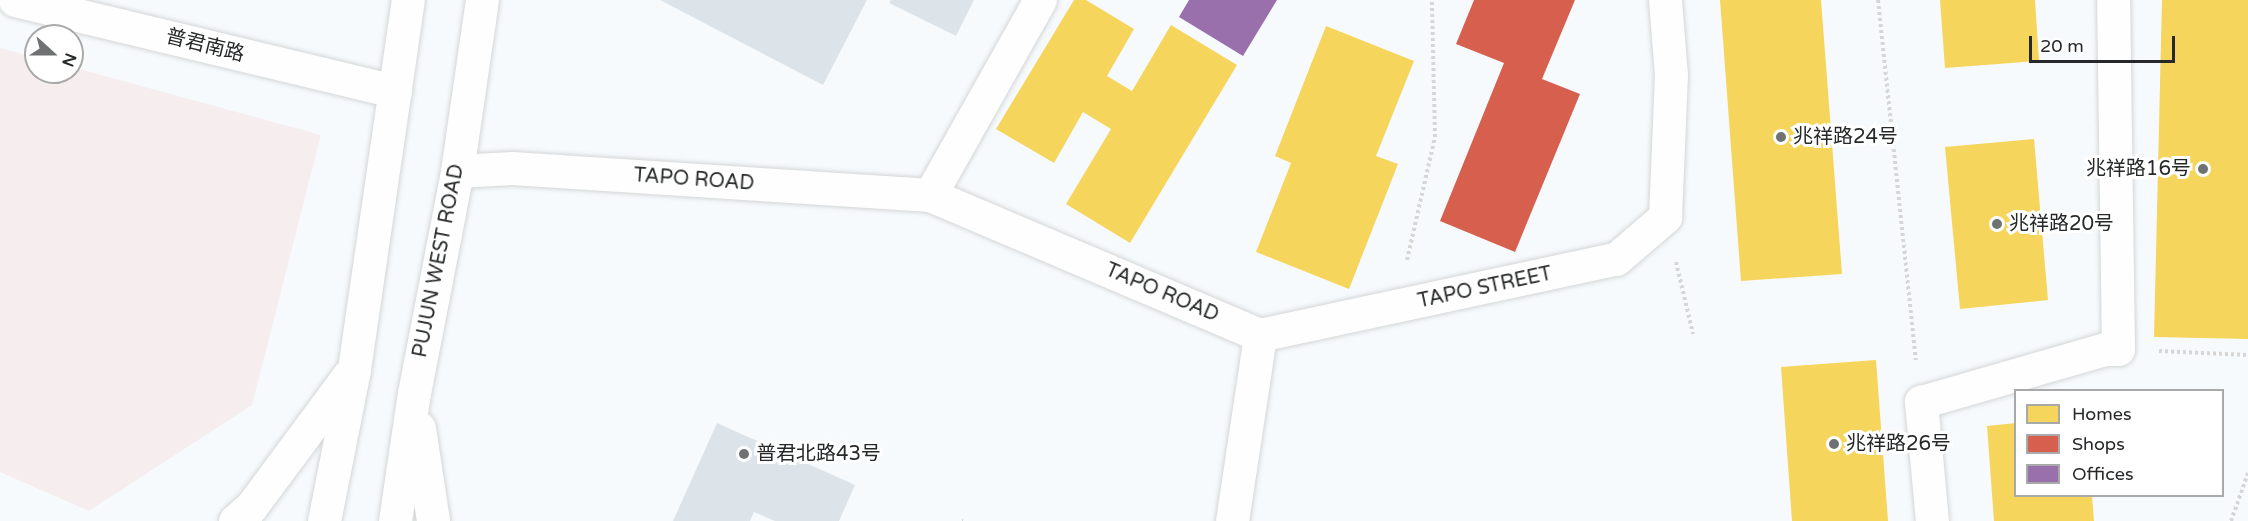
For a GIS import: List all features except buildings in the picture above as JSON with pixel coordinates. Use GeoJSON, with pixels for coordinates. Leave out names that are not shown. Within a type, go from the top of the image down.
{"type":"FeatureCollection","features":[{"type":"Feature","properties":{"kind":"main road","name":"普君南路"},"geometry":{"type":"LineString","coordinates":[[15,0],[395,92]]}},
{"type":"Feature","properties":{"kind":"main road"},"geometry":{"type":"LineString","coordinates":[[324,521],[354,369],[408,0]]}},
{"type":"Feature","properties":{"kind":"main road","name":"PUJUN WEST ROAD"},"geometry":{"type":"LineString","coordinates":[[395,521],[414,393],[457,171],[482,0]]}},
{"type":"Feature","properties":{"kind":"main road"},"geometry":{"type":"LineString","coordinates":[[930,195],[1040,0]]}},
{"type":"Feature","properties":{"kind":"main road"},"geometry":{"type":"LineString","coordinates":[[1665,0],[1671,75],[1665,217]]}},
{"type":"Feature","properties":{"kind":"main road"},"geometry":{"type":"LineString","coordinates":[[1932,521],[1921,402],[2105,349],[2118,349],[2113,0]]}},
{"type":"Feature","properties":{"kind":"main road","name":"TAPO ROAD"},"geometry":{"type":"LineString","coordinates":[[457,171],[512,168],[930,195],[1260,335]]}},
{"type":"Feature","properties":{"kind":"main road","name":"TAPO STREET"},"geometry":{"type":"LineString","coordinates":[[1260,335],[1616,259],[1665,217]]}},
{"type":"Feature","properties":{"kind":"main road"},"geometry":{"type":"LineString","coordinates":[[1232,521],[1260,335]]}},
{"type":"Feature","properties":{"kind":"main road"},"geometry":{"type":"LineString","coordinates":[[235,521],[251,507],[354,369]]}},
{"type":"Feature","properties":{"kind":"main road"},"geometry":{"type":"LineString","coordinates":[[414,393],[433,521]]}},
{"type":"Feature","properties":{"kind":"path"},"geometry":{"type":"LineString","coordinates":[[1396,307],[1435,137],[1432,0]]}},
{"type":"Feature","properties":{"kind":"path"},"geometry":{"type":"LineString","coordinates":[[1878,0],[1916,354]]}},
{"type":"Feature","properties":{"kind":"path"},"geometry":{"type":"LineString","coordinates":[[1665,217],[1692,334]]}},
{"type":"Feature","properties":{"kind":"path"},"geometry":{"type":"LineString","coordinates":[[2118,349],[2248,355]]}},
{"type":"Feature","properties":{"kind":"path"},"geometry":{"type":"LineString","coordinates":[[2231,521],[2248,473]]}},
{"type":"Feature","properties":{"kind":"shaded area"},"geometry":{"type":"Polygon","coordinates":[[[0,48],[24,55],[24,84],[84,84],[84,70],[321,135],[252,405],[89,511],[0,472],[0,48]]]}},
{"type":"Feature","properties":{"kind":"place","name":"兆祥路24号"},"geometry":{"type":"Point","coordinates":[1781,137]}},
{"type":"Feature","properties":{"kind":"place","name":"兆祥路16号"},"geometry":{"type":"Point","coordinates":[2203,169]}},
{"type":"Feature","properties":{"kind":"place","name":"兆祥路20号"},"geometry":{"type":"Point","coordinates":[1997,224]}},
{"type":"Feature","properties":{"kind":"place","name":"兆祥路26号"},"geometry":{"type":"Point","coordinates":[1834,444]}},
{"type":"Feature","properties":{"kind":"place","name":"普君北路43号"},"geometry":{"type":"Point","coordinates":[744,454]}}]}
